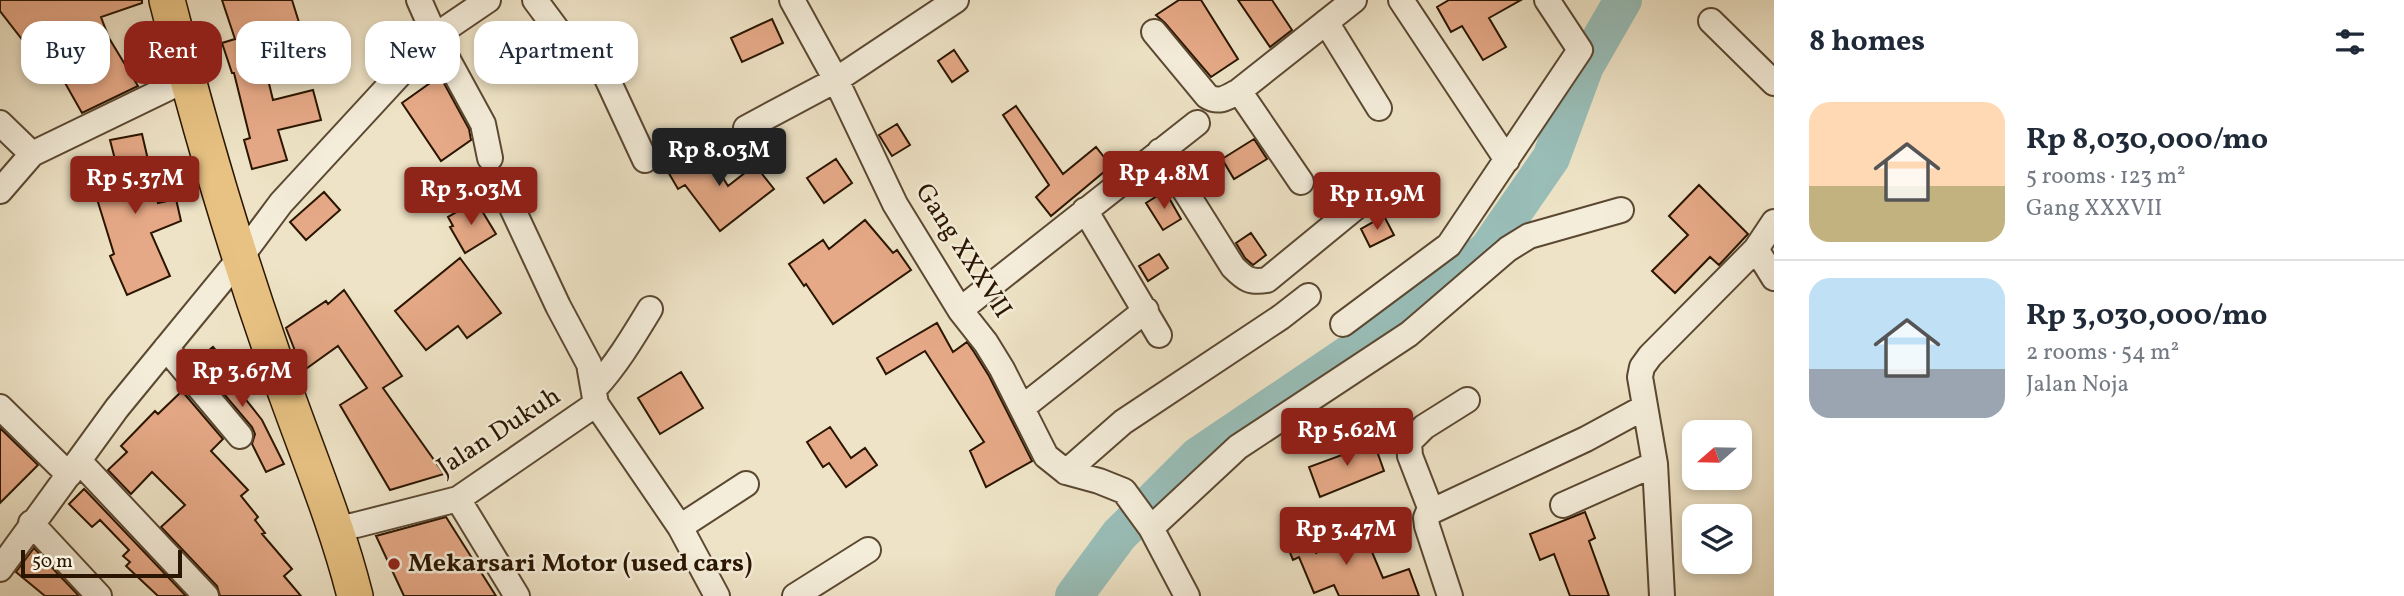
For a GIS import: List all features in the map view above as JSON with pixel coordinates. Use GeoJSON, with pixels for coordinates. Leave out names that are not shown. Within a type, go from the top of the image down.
{"type":"FeatureCollection","features":[{"type":"Feature","properties":{"kind":"highway"},"geometry":{"type":"LineString","coordinates":[[167,0],[172,21]]}},
{"type":"Feature","properties":{"kind":"highway"},"geometry":{"type":"LineString","coordinates":[[189,84],[248,246],[355,596]]}},
{"type":"Feature","properties":{"kind":"street"},"geometry":{"type":"LineString","coordinates":[[419,0],[428,21]]}},
{"type":"Feature","properties":{"kind":"street"},"geometry":{"type":"LineString","coordinates":[[458,21],[488,0]]}},
{"type":"Feature","properties":{"kind":"street"},"geometry":{"type":"LineString","coordinates":[[534,0],[570,47],[589,56],[605,75],[645,160]]}},
{"type":"Feature","properties":{"kind":"street","name":"Gang XXXVII"},"geometry":{"type":"LineString","coordinates":[[792,0],[836,80],[895,204],[960,310],[986,343],[1023,407],[1046,456],[1066,472]]}},
{"type":"Feature","properties":{"kind":"street"},"geometry":{"type":"LineString","coordinates":[[746,128],[836,80],[956,0]]}},
{"type":"Feature","properties":{"kind":"street"},"geometry":{"type":"LineString","coordinates":[[1154,32],[1207,96],[1214,101],[1222,100],[1239,91],[1354,0]]}},
{"type":"Feature","properties":{"kind":"street"},"geometry":{"type":"LineString","coordinates":[[1401,0],[1507,160]]}},
{"type":"Feature","properties":{"kind":"street"},"geometry":{"type":"LineString","coordinates":[[1343,324],[1449,245],[1580,50],[1548,0]]}},
{"type":"Feature","properties":{"kind":"street"},"geometry":{"type":"LineString","coordinates":[[1326,22],[1379,108]]}},
{"type":"Feature","properties":{"kind":"street"},"geometry":{"type":"LineString","coordinates":[[1711,22],[1772,75]]}},
{"type":"Feature","properties":{"kind":"street"},"geometry":{"type":"LineString","coordinates":[[460,82],[483,124],[489,158]]}},
{"type":"Feature","properties":{"kind":"street"},"geometry":{"type":"LineString","coordinates":[[0,191],[32,154],[177,84]]}},
{"type":"Feature","properties":{"kind":"street"},"geometry":{"type":"LineString","coordinates":[[0,569],[117,408],[281,203],[391,84]]}},
{"type":"Feature","properties":{"kind":"street"},"geometry":{"type":"LineString","coordinates":[[1239,91],[1301,182]]}},
{"type":"Feature","properties":{"kind":"street"},"geometry":{"type":"LineString","coordinates":[[0,123],[32,154]]}},
{"type":"Feature","properties":{"kind":"street"},"geometry":{"type":"LineString","coordinates":[[960,310],[1197,123]]}},
{"type":"Feature","properties":{"kind":"street"},"geometry":{"type":"LineString","coordinates":[[1160,151],[1233,267],[1252,283],[1267,280],[1367,198]]}},
{"type":"Feature","properties":{"kind":"street"},"geometry":{"type":"LineString","coordinates":[[500,182],[558,306],[589,364],[595,396]]}},
{"type":"Feature","properties":{"kind":"street"},"geometry":{"type":"LineString","coordinates":[[1085,210],[1159,335]]}},
{"type":"Feature","properties":{"kind":"street"},"geometry":{"type":"LineString","coordinates":[[1149,526],[1238,447],[1409,334],[1508,249],[1529,236],[1621,210]]}},
{"type":"Feature","properties":{"kind":"street"},"geometry":{"type":"LineString","coordinates":[[1662,596],[1655,464],[1640,377],[1642,367],[1756,249],[1774,222]]}},
{"type":"Feature","properties":{"kind":"street"},"geometry":{"type":"LineString","coordinates":[[1756,249],[1774,278]]}},
{"type":"Feature","properties":{"kind":"street"},"geometry":{"type":"LineString","coordinates":[[1066,472],[1123,422],[1281,317],[1308,296]]}},
{"type":"Feature","properties":{"kind":"street"},"geometry":{"type":"LineString","coordinates":[[595,396],[650,309]]}},
{"type":"Feature","properties":{"kind":"street"},"geometry":{"type":"LineString","coordinates":[[1023,407],[1146,310]]}},
{"type":"Feature","properties":{"kind":"street"},"geometry":{"type":"LineString","coordinates":[[166,348],[240,436]]}},
{"type":"Feature","properties":{"kind":"street","name":"Jalan Dukuh"},"geometry":{"type":"LineString","coordinates":[[335,529],[458,499],[595,396],[680,527],[717,596]]}},
{"type":"Feature","properties":{"kind":"street"},"geometry":{"type":"LineString","coordinates":[[1432,510],[1410,456],[1409,442],[1424,427],[1467,400]]}},
{"type":"Feature","properties":{"kind":"street"},"geometry":{"type":"LineString","coordinates":[[0,407],[74,468],[206,596]]}},
{"type":"Feature","properties":{"kind":"street"},"geometry":{"type":"LineString","coordinates":[[1450,596],[1427,526],[1426,518],[1432,510],[1586,439],[1645,407]]}},
{"type":"Feature","properties":{"kind":"street"},"geometry":{"type":"LineString","coordinates":[[1563,505],[1655,464]]}},
{"type":"Feature","properties":{"kind":"street"},"geometry":{"type":"LineString","coordinates":[[1066,472],[1124,491],[1149,526],[1187,596]]}},
{"type":"Feature","properties":{"kind":"street"},"geometry":{"type":"LineString","coordinates":[[680,527],[746,484]]}},
{"type":"Feature","properties":{"kind":"street"},"geometry":{"type":"LineString","coordinates":[[458,499],[517,596]]}},
{"type":"Feature","properties":{"kind":"street"},"geometry":{"type":"LineString","coordinates":[[31,523],[99,596]]}},
{"type":"Feature","properties":{"kind":"street"},"geometry":{"type":"LineString","coordinates":[[795,596],[868,550]]}},
{"type":"Feature","properties":{"kind":"building"},"geometry":{"type":"Polygon","coordinates":[[[0,0],[142,0],[142,3],[101,17],[103,21],[21,21],[21,38],[0,11],[0,0]]]}},
{"type":"Feature","properties":{"kind":"building"},"geometry":{"type":"Polygon","coordinates":[[[222,0],[292,0],[299,21],[236,21],[236,81],[222,43],[235,39],[222,0]]]}},
{"type":"Feature","properties":{"kind":"building"},"geometry":{"type":"Polygon","coordinates":[[[1179,0],[1201,0],[1238,59],[1211,77],[1156,15],[1179,0]]]}},
{"type":"Feature","properties":{"kind":"building"},"geometry":{"type":"Polygon","coordinates":[[[1238,0],[1272,0],[1292,30],[1270,47],[1238,0]]]}},
{"type":"Feature","properties":{"kind":"building"},"geometry":{"type":"Polygon","coordinates":[[[1449,0],[1521,0],[1489,18],[1506,47],[1483,60],[1462,26],[1451,32],[1437,7],[1449,0]]]}},
{"type":"Feature","properties":{"kind":"building"},"geometry":{"type":"Polygon","coordinates":[[[772,19],[783,43],[742,62],[731,38],[772,19]]]}},
{"type":"Feature","properties":{"kind":"building"},"geometry":{"type":"Polygon","coordinates":[[[110,40],[124,63],[124,84],[138,86],[82,113],[66,84],[110,84],[110,40]]]}},
{"type":"Feature","properties":{"kind":"building"},"geometry":{"type":"Polygon","coordinates":[[[954,50],[968,71],[952,82],[938,61],[954,50]]]}},
{"type":"Feature","properties":{"kind":"building"},"geometry":{"type":"Polygon","coordinates":[[[237,84],[269,84],[273,100],[313,90],[321,120],[278,130],[287,160],[252,169],[244,140],[250,138],[237,84]]]}},
{"type":"Feature","properties":{"kind":"building"},"geometry":{"type":"Polygon","coordinates":[[[429,84],[444,84],[469,129],[471,140],[441,161],[402,103],[429,84]]]}},
{"type":"Feature","properties":{"kind":"building"},"geometry":{"type":"Polygon","coordinates":[[[1016,106],[1063,174],[1096,147],[1111,166],[1051,216],[1036,197],[1049,185],[1003,115],[1016,106]]]}},
{"type":"Feature","properties":{"kind":"building"},"geometry":{"type":"Polygon","coordinates":[[[897,124],[910,145],[892,156],[879,135],[897,124]]]}},
{"type":"Feature","properties":{"kind":"building"},"geometry":{"type":"Polygon","coordinates":[[[142,134],[158,203],[176,199],[181,221],[151,233],[170,276],[127,295],[110,256],[114,254],[93,186],[120,179],[110,140],[142,134]]]}},
{"type":"Feature","properties":{"kind":"building"},"geometry":{"type":"Polygon","coordinates":[[[1254,139],[1267,159],[1234,179],[1222,159],[1254,139]]]}},
{"type":"Feature","properties":{"kind":"building"},"geometry":{"type":"Polygon","coordinates":[[[704,147],[728,186],[755,165],[774,189],[720,231],[685,185],[678,189],[667,170],[704,147]]]}},
{"type":"Feature","properties":{"kind":"building"},"geometry":{"type":"Polygon","coordinates":[[[836,159],[852,183],[824,203],[807,178],[836,159]]]}},
{"type":"Feature","properties":{"kind":"building"},"geometry":{"type":"Polygon","coordinates":[[[1699,185],[1748,234],[1719,265],[1710,257],[1675,293],[1652,271],[1688,235],[1669,216],[1699,185]]]}},
{"type":"Feature","properties":{"kind":"building"},"geometry":{"type":"Polygon","coordinates":[[[1165,191],[1181,219],[1163,230],[1146,203],[1165,191]]]}},
{"type":"Feature","properties":{"kind":"building"},"geometry":{"type":"Polygon","coordinates":[[[324,192],[340,210],[306,240],[290,222],[324,192]]]}},
{"type":"Feature","properties":{"kind":"building"},"geometry":{"type":"Polygon","coordinates":[[[476,201],[496,234],[465,253],[450,227],[453,226],[448,217],[476,201]]]}},
{"type":"Feature","properties":{"kind":"building"},"geometry":{"type":"Polygon","coordinates":[[[1384,216],[1394,235],[1370,247],[1361,229],[1384,216]]]}},
{"type":"Feature","properties":{"kind":"building"},"geometry":{"type":"Polygon","coordinates":[[[865,220],[893,253],[897,250],[911,270],[833,324],[789,264],[823,240],[829,249],[865,220]]]}},
{"type":"Feature","properties":{"kind":"building"},"geometry":{"type":"Polygon","coordinates":[[[1251,233],[1266,255],[1253,265],[1236,243],[1251,233]]]}},
{"type":"Feature","properties":{"kind":"building"},"geometry":{"type":"Polygon","coordinates":[[[1159,254],[1168,268],[1148,281],[1139,266],[1159,254]]]}},
{"type":"Feature","properties":{"kind":"building"},"geometry":{"type":"Polygon","coordinates":[[[460,258],[501,313],[467,338],[458,326],[426,350],[395,311],[460,258]]]}},
{"type":"Feature","properties":{"kind":"building"},"geometry":{"type":"Polygon","coordinates":[[[344,290],[402,376],[383,388],[444,474],[390,490],[340,405],[367,388],[338,346],[303,371],[286,328],[326,301],[328,304],[344,290]]]}},
{"type":"Feature","properties":{"kind":"building"},"geometry":{"type":"Polygon","coordinates":[[[937,323],[953,352],[967,342],[974,352],[1032,461],[986,487],[970,451],[984,442],[925,351],[886,374],[877,358],[937,323]]]}},
{"type":"Feature","properties":{"kind":"building"},"geometry":{"type":"Polygon","coordinates":[[[213,347],[230,367],[224,372],[262,420],[284,464],[266,472],[252,444],[255,434],[252,427],[196,361],[213,347]]]}},
{"type":"Feature","properties":{"kind":"building"},"geometry":{"type":"Polygon","coordinates":[[[681,372],[703,408],[660,434],[638,398],[681,372]]]}},
{"type":"Feature","properties":{"kind":"building"},"geometry":{"type":"Polygon","coordinates":[[[182,391],[223,439],[211,451],[248,490],[241,496],[258,517],[255,520],[265,533],[262,534],[292,569],[284,576],[301,596],[220,596],[217,586],[161,527],[185,505],[152,472],[131,494],[108,470],[127,452],[121,446],[155,411],[158,414],[182,391]]]}},
{"type":"Feature","properties":{"kind":"building"},"geometry":{"type":"Polygon","coordinates":[[[830,427],[851,458],[865,448],[877,465],[846,487],[829,463],[823,467],[807,442],[830,427]]]}},
{"type":"Feature","properties":{"kind":"building"},"geometry":{"type":"Polygon","coordinates":[[[0,428],[38,465],[0,503],[0,428]]]}},
{"type":"Feature","properties":{"kind":"building"},"geometry":{"type":"Polygon","coordinates":[[[1372,437],[1384,471],[1320,497],[1309,467],[1353,451],[1351,445],[1372,437]]]}},
{"type":"Feature","properties":{"kind":"building"},"geometry":{"type":"Polygon","coordinates":[[[84,489],[186,596],[158,596],[126,566],[130,562],[123,556],[129,550],[100,520],[92,527],[69,504],[84,489]]]}},
{"type":"Feature","properties":{"kind":"building"},"geometry":{"type":"Polygon","coordinates":[[[1585,512],[1595,538],[1589,541],[1609,596],[1570,596],[1554,554],[1540,560],[1530,534],[1585,512]]]}},
{"type":"Feature","properties":{"kind":"building"},"geometry":{"type":"Polygon","coordinates":[[[446,517],[496,596],[404,596],[376,536],[446,517]]]}},
{"type":"Feature","properties":{"kind":"building"},"geometry":{"type":"Polygon","coordinates":[[[1303,522],[1316,553],[1364,533],[1383,578],[1409,569],[1419,596],[1339,596],[1334,585],[1314,593],[1299,557],[1293,560],[1281,531],[1303,522]]]}},
{"type":"Feature","properties":{"kind":"building"},"geometry":{"type":"Polygon","coordinates":[[[34,548],[79,596],[45,596],[16,572],[34,548]]]}},
{"type":"Feature","properties":{"kind":"waterway"},"geometry":{"type":"LineString","coordinates":[[1074,596],[1119,535],[1198,456],[1417,308],[1488,249],[1551,158],[1585,66],[1623,0]]}},
{"type":"Feature","properties":{"kind":"place","name":"Mekarsari Motor (used cars)"},"geometry":{"type":"Point","coordinates":[394,564]}}]}
